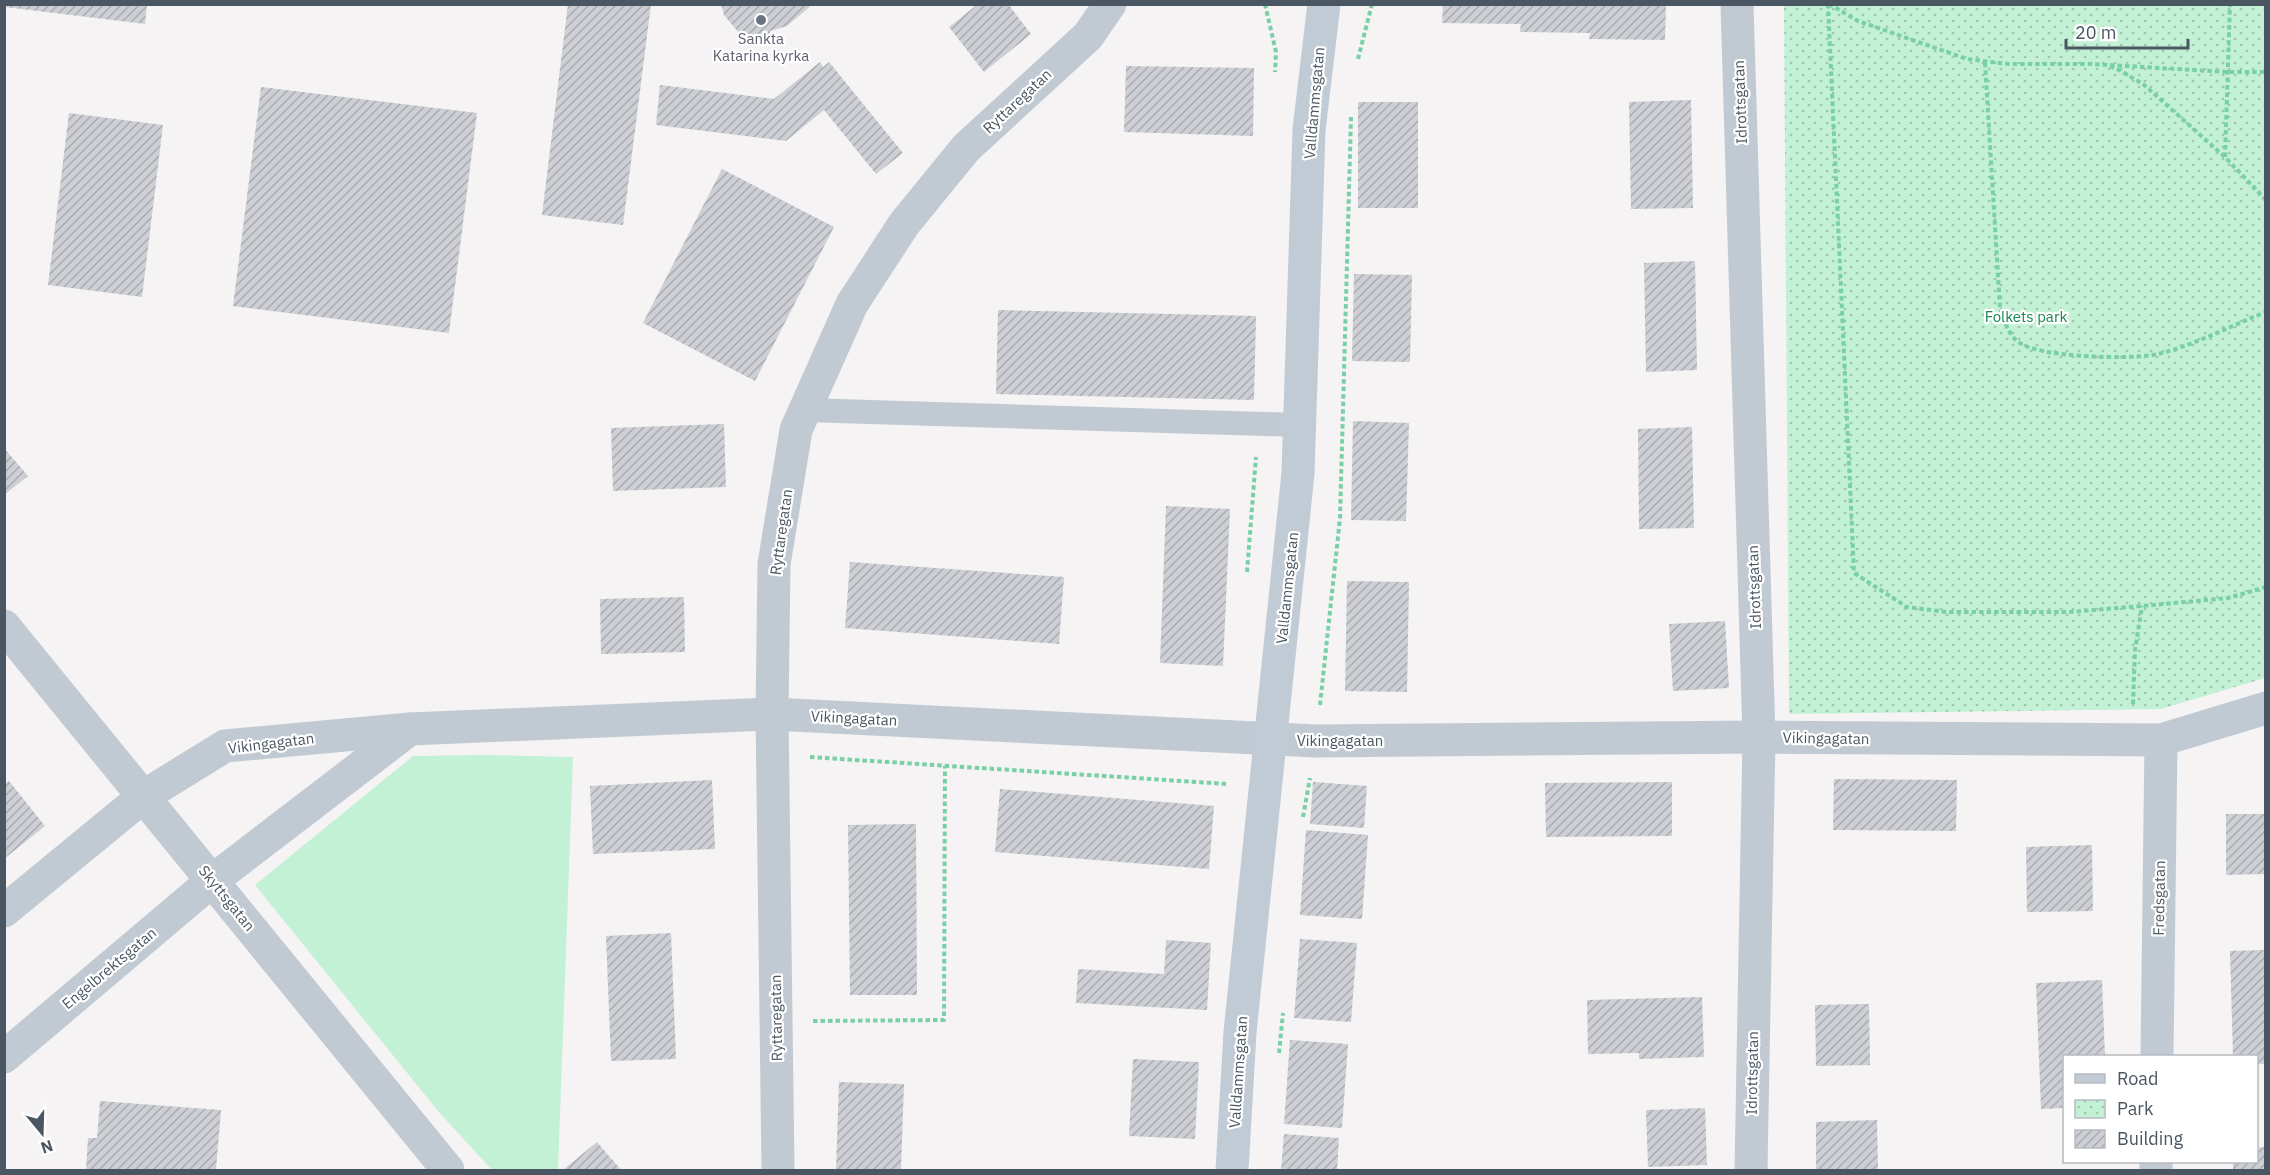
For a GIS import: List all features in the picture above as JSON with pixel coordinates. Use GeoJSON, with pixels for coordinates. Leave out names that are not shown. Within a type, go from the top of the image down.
{"type":"FeatureCollection","features":[{"type":"Feature","properties":{"kind":"street","name":"Ryttaregatan"},"geometry":{"type":"LineString","coordinates":[[778,1170],[772,714],[774,564],[796,430],[852,304],[904,224],[966,148],[1088,36],[1110,4]]}},
{"type":"Feature","properties":{"kind":"street","name":"Valldammsgatan"},"geometry":{"type":"LineString","coordinates":[[1232,1170],[1240,1032],[1298,473],[1309,130],[1324,4]]}},
{"type":"Feature","properties":{"kind":"street","name":"Idrottsgatan"},"geometry":{"type":"LineString","coordinates":[[1737,4],[1759,737],[1750,1170]]}},
{"type":"Feature","properties":{"kind":"street","name":"Skyttsgatan"},"geometry":{"type":"LineString","coordinates":[[4,626],[448,1170]]}},
{"type":"Feature","properties":{"kind":"street","name":"Vikingagatan"},"geometry":{"type":"LineString","coordinates":[[144,796],[225,746],[410,729],[772,714],[1272,740],[1759,737],[2146,740],[2265,708]]}},
{"type":"Feature","properties":{"kind":"street"},"geometry":{"type":"LineString","coordinates":[[213,880],[410,729]]}},
{"type":"Feature","properties":{"kind":"street","name":"Fredsgatan"},"geometry":{"type":"LineString","coordinates":[[2146,740],[2157,1055]]}},
{"type":"Feature","properties":{"kind":"street"},"geometry":{"type":"LineString","coordinates":[[4,911],[144,796]]}},
{"type":"Feature","properties":{"kind":"street","name":"Engelbrektsgatan"},"geometry":{"type":"LineString","coordinates":[[4,1057],[213,880]]}},
{"type":"Feature","properties":{"kind":"lane"},"geometry":{"type":"LineString","coordinates":[[805,410],[1300,425]]}},
{"type":"Feature","properties":{"kind":"path"},"geometry":{"type":"LineString","coordinates":[[1265,4],[1276,52],[1275,75]]}},
{"type":"Feature","properties":{"kind":"path"},"geometry":{"type":"LineString","coordinates":[[1828,4],[1858,21],[1967,59],[1985,63],[2107,65],[2265,72]]}},
{"type":"Feature","properties":{"kind":"path"},"geometry":{"type":"LineString","coordinates":[[1828,4],[1854,573],[1907,607],[1928,610],[2069,612],[2228,598],[2265,587]]}},
{"type":"Feature","properties":{"kind":"path"},"geometry":{"type":"LineString","coordinates":[[2225,157],[2230,4]]}},
{"type":"Feature","properties":{"kind":"path"},"geometry":{"type":"LineString","coordinates":[[1985,63],[2000,308],[2007,327],[2017,341],[2037,350],[2113,358],[2138,357],[2173,349],[2265,312]]}},
{"type":"Feature","properties":{"kind":"path"},"geometry":{"type":"LineString","coordinates":[[2107,65],[2143,84],[2225,157],[2265,200]]}},
{"type":"Feature","properties":{"kind":"path"},"geometry":{"type":"LineString","coordinates":[[1247,574],[1258,423]]}},
{"type":"Feature","properties":{"kind":"path"},"geometry":{"type":"LineString","coordinates":[[2142,606],[2135,650],[2146,740]]}},
{"type":"Feature","properties":{"kind":"path"},"geometry":{"type":"LineString","coordinates":[[807,758],[1232,784],[1234,737]]}},
{"type":"Feature","properties":{"kind":"path"},"geometry":{"type":"LineString","coordinates":[[813,1021],[944,1020],[945,766]]}},
{"type":"Feature","properties":{"kind":"green space","name":"Folkets park"},"geometry":{"type":"Polygon","coordinates":[[[1784,5],[2265,5],[2265,678],[2161,709],[1789,714],[1784,5]]]}},
{"type":"Feature","properties":{"kind":"green space"},"geometry":{"type":"Polygon","coordinates":[[[413,756],[573,757],[558,1170],[492,1170],[438,1111],[255,885],[413,756]]]}},
{"type":"Feature","properties":{"kind":"building"},"geometry":{"type":"Polygon","coordinates":[[[5,4],[147,4],[145,24],[5,7],[5,4]]]}},
{"type":"Feature","properties":{"kind":"building"},"geometry":{"type":"Polygon","coordinates":[[[568,4],[651,4],[623,225],[542,215],[568,4]]]}},
{"type":"Feature","properties":{"kind":"building","name":"Sankta Katarina kyrka"},"geometry":{"type":"Polygon","coordinates":[[[721,4],[813,4],[787,26],[770,31],[769,40],[756,41],[739,33],[724,15],[721,4]]]}},
{"type":"Feature","properties":{"kind":"building"},"geometry":{"type":"Polygon","coordinates":[[[978,4],[1008,4],[1031,34],[984,72],[949,27],[978,4]]]}},
{"type":"Feature","properties":{"kind":"building"},"geometry":{"type":"Polygon","coordinates":[[[1443,4],[1666,4],[1665,40],[1589,39],[1590,33],[1520,32],[1521,24],[1442,23],[1443,4]]]}},
{"type":"Feature","properties":{"kind":"building"},"geometry":{"type":"Polygon","coordinates":[[[820,62],[823,67],[829,62],[903,153],[876,174],[824,110],[786,141],[656,125],[660,85],[774,99],[820,62]]]}},
{"type":"Feature","properties":{"kind":"building"},"geometry":{"type":"Polygon","coordinates":[[[1126,66],[1254,68],[1253,136],[1124,132],[1126,66]]]}},
{"type":"Feature","properties":{"kind":"building"},"geometry":{"type":"Polygon","coordinates":[[[261,87],[477,113],[449,333],[233,306],[261,87]]]}},
{"type":"Feature","properties":{"kind":"building"},"geometry":{"type":"Polygon","coordinates":[[[1691,100],[1693,208],[1631,209],[1629,102],[1691,100]]]}},
{"type":"Feature","properties":{"kind":"building"},"geometry":{"type":"Polygon","coordinates":[[[1358,102],[1418,102],[1418,208],[1358,208],[1358,102]]]}},
{"type":"Feature","properties":{"kind":"building"},"geometry":{"type":"Polygon","coordinates":[[[69,113],[163,125],[142,297],[48,285],[69,113]]]}},
{"type":"Feature","properties":{"kind":"building"},"geometry":{"type":"Polygon","coordinates":[[[722,169],[834,227],[755,381],[643,323],[722,169]]]}},
{"type":"Feature","properties":{"kind":"building"},"geometry":{"type":"Polygon","coordinates":[[[1695,261],[1697,370],[1646,372],[1644,263],[1695,261]]]}},
{"type":"Feature","properties":{"kind":"building"},"geometry":{"type":"Polygon","coordinates":[[[1354,274],[1412,275],[1410,362],[1352,361],[1354,274]]]}},
{"type":"Feature","properties":{"kind":"building"},"geometry":{"type":"Polygon","coordinates":[[[998,310],[1256,316],[1254,400],[996,394],[998,310]]]}},
{"type":"Feature","properties":{"kind":"building"},"geometry":{"type":"Polygon","coordinates":[[[1353,421],[1409,423],[1406,521],[1351,520],[1353,421]]]}},
{"type":"Feature","properties":{"kind":"building"},"geometry":{"type":"Polygon","coordinates":[[[724,424],[726,487],[613,491],[611,428],[724,424]]]}},
{"type":"Feature","properties":{"kind":"building"},"geometry":{"type":"Polygon","coordinates":[[[1692,427],[1694,528],[1639,529],[1638,429],[1692,427]]]}},
{"type":"Feature","properties":{"kind":"building"},"geometry":{"type":"Polygon","coordinates":[[[4,448],[28,476],[4,495],[4,448]]]}},
{"type":"Feature","properties":{"kind":"building"},"geometry":{"type":"Polygon","coordinates":[[[1166,506],[1230,509],[1223,666],[1160,663],[1166,506]]]}},
{"type":"Feature","properties":{"kind":"building"},"geometry":{"type":"Polygon","coordinates":[[[850,562],[1064,577],[1059,644],[845,628],[850,562]]]}},
{"type":"Feature","properties":{"kind":"building"},"geometry":{"type":"Polygon","coordinates":[[[1347,581],[1409,582],[1407,692],[1345,691],[1347,581]]]}},
{"type":"Feature","properties":{"kind":"building"},"geometry":{"type":"Polygon","coordinates":[[[684,597],[685,652],[601,654],[600,599],[684,597]]]}},
{"type":"Feature","properties":{"kind":"building"},"geometry":{"type":"Polygon","coordinates":[[[1725,621],[1729,688],[1673,691],[1669,624],[1725,621]]]}},
{"type":"Feature","properties":{"kind":"building"},"geometry":{"type":"Polygon","coordinates":[[[1834,779],[1957,780],[1956,831],[1833,830],[1834,779]]]}},
{"type":"Feature","properties":{"kind":"building"},"geometry":{"type":"Polygon","coordinates":[[[712,780],[715,849],[593,854],[590,786],[712,780]]]}},
{"type":"Feature","properties":{"kind":"building"},"geometry":{"type":"Polygon","coordinates":[[[9,781],[45,826],[4,859],[4,784],[9,781]]]}},
{"type":"Feature","properties":{"kind":"building"},"geometry":{"type":"Polygon","coordinates":[[[1313,782],[1367,786],[1364,828],[1310,824],[1313,782]]]}},
{"type":"Feature","properties":{"kind":"building"},"geometry":{"type":"Polygon","coordinates":[[[1672,782],[1672,836],[1546,837],[1545,783],[1672,782]]]}},
{"type":"Feature","properties":{"kind":"building"},"geometry":{"type":"Polygon","coordinates":[[[1000,789],[1214,806],[1209,869],[995,852],[1000,789]]]}},
{"type":"Feature","properties":{"kind":"building"},"geometry":{"type":"Polygon","coordinates":[[[2226,814],[2265,814],[2265,874],[2226,875],[2226,814]]]}},
{"type":"Feature","properties":{"kind":"building"},"geometry":{"type":"Polygon","coordinates":[[[916,824],[917,995],[850,995],[848,825],[916,824]]]}},
{"type":"Feature","properties":{"kind":"building"},"geometry":{"type":"Polygon","coordinates":[[[1306,830],[1368,835],[1362,919],[1300,915],[1306,830]]]}},
{"type":"Feature","properties":{"kind":"building"},"geometry":{"type":"Polygon","coordinates":[[[2092,845],[2093,911],[2027,912],[2026,847],[2092,845]]]}},
{"type":"Feature","properties":{"kind":"building"},"geometry":{"type":"Polygon","coordinates":[[[671,933],[676,1059],[611,1061],[606,936],[671,933]]]}},
{"type":"Feature","properties":{"kind":"building"},"geometry":{"type":"Polygon","coordinates":[[[1300,939],[1357,943],[1351,1022],[1294,1018],[1300,939]]]}},
{"type":"Feature","properties":{"kind":"building"},"geometry":{"type":"Polygon","coordinates":[[[1166,940],[1211,943],[1207,1010],[1076,1003],[1078,969],[1164,974],[1166,940]]]}},
{"type":"Feature","properties":{"kind":"building"},"geometry":{"type":"Polygon","coordinates":[[[2265,950],[2265,1064],[2258,1064],[2258,1055],[2233,1055],[2230,951],[2265,950]]]}},
{"type":"Feature","properties":{"kind":"building"},"geometry":{"type":"Polygon","coordinates":[[[2102,980],[2105,1055],[2063,1055],[2063,1108],[2041,1109],[2036,983],[2102,980]]]}},
{"type":"Feature","properties":{"kind":"building"},"geometry":{"type":"Polygon","coordinates":[[[1702,997],[1704,1057],[1639,1059],[1639,1053],[1588,1054],[1587,1000],[1702,997]]]}},
{"type":"Feature","properties":{"kind":"building"},"geometry":{"type":"Polygon","coordinates":[[[1869,1004],[1870,1065],[1816,1066],[1815,1005],[1869,1004]]]}},
{"type":"Feature","properties":{"kind":"building"},"geometry":{"type":"Polygon","coordinates":[[[1290,1040],[1348,1044],[1342,1128],[1284,1124],[1290,1040]]]}},
{"type":"Feature","properties":{"kind":"building"},"geometry":{"type":"Polygon","coordinates":[[[1133,1059],[1199,1062],[1195,1139],[1129,1136],[1133,1059]]]}},
{"type":"Feature","properties":{"kind":"building"},"geometry":{"type":"Polygon","coordinates":[[[839,1082],[904,1084],[901,1170],[836,1170],[839,1082]]]}},
{"type":"Feature","properties":{"kind":"building"},"geometry":{"type":"Polygon","coordinates":[[[100,1101],[221,1110],[216,1170],[86,1170],[88,1138],[97,1138],[100,1101]]]}},
{"type":"Feature","properties":{"kind":"building"},"geometry":{"type":"Polygon","coordinates":[[[1705,1108],[1707,1165],[1648,1167],[1646,1110],[1705,1108]]]}},
{"type":"Feature","properties":{"kind":"building"},"geometry":{"type":"Polygon","coordinates":[[[1877,1120],[1878,1170],[1816,1170],[1816,1122],[1877,1120]]]}},
{"type":"Feature","properties":{"kind":"building"},"geometry":{"type":"Polygon","coordinates":[[[1284,1134],[1339,1138],[1337,1170],[1281,1170],[1284,1134]]]}},
{"type":"Feature","properties":{"kind":"building"},"geometry":{"type":"Polygon","coordinates":[[[597,1142],[621,1170],[563,1170],[597,1142]]]}},
{"type":"Feature","properties":{"kind":"building"},"geometry":{"type":"Polygon","coordinates":[[[2265,1147],[2265,1170],[2233,1170],[2233,1163],[2258,1163],[2258,1148],[2265,1147]]]}},
{"type":"Feature","properties":{"kind":"place","name":"Sankta Katarina kyrka"},"geometry":{"type":"Point","coordinates":[761,20]}}]}
